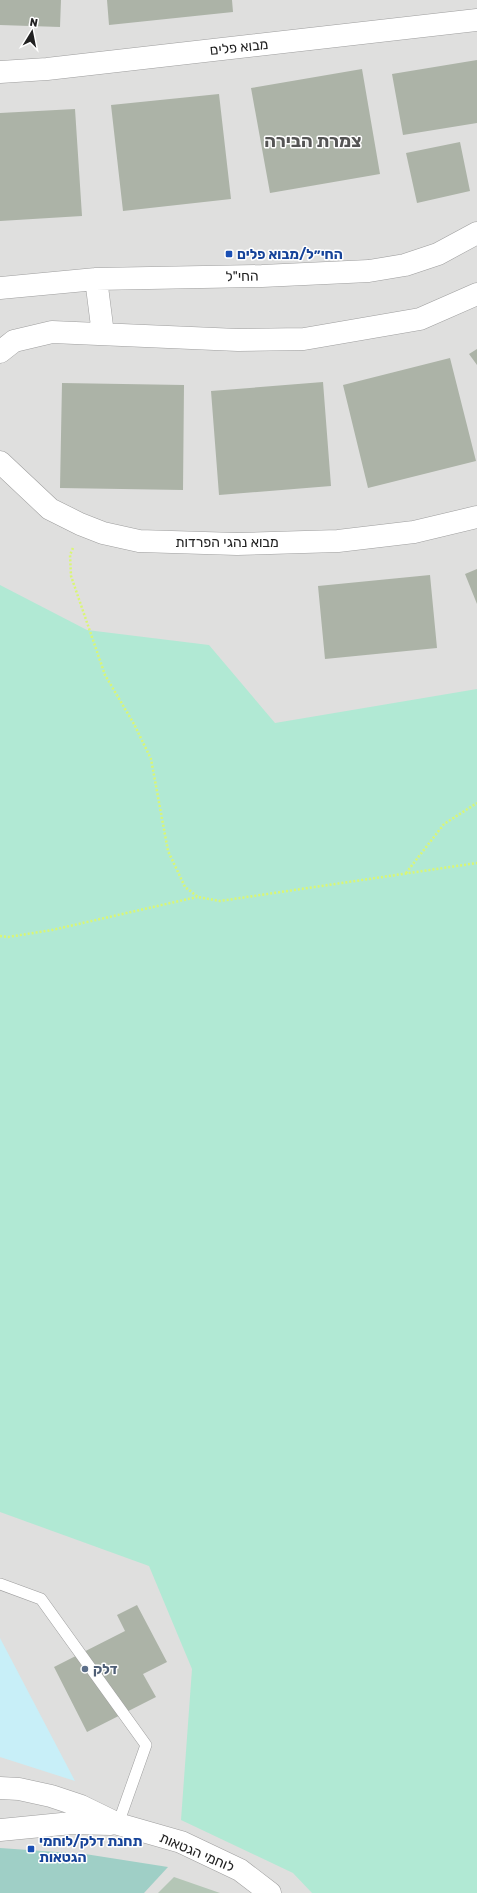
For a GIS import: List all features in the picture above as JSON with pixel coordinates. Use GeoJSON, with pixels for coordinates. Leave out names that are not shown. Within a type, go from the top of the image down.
{"type":"FeatureCollection","features":[{"type":"Feature","properties":{"kind":"street","name":"מבוא פלים"},"geometry":{"type":"LineString","coordinates":[[0,72],[47,69],[477,20]]}},
{"type":"Feature","properties":{"kind":"street","name":"החי\"ל"},"geometry":{"type":"LineString","coordinates":[[0,288],[96,279],[262,276],[369,271],[405,265],[438,254],[477,232]]}},
{"type":"Feature","properties":{"kind":"street"},"geometry":{"type":"LineString","coordinates":[[96,279],[103,334]]}},
{"type":"Feature","properties":{"kind":"street"},"geometry":{"type":"LineString","coordinates":[[0,352],[14,341],[52,332],[238,340],[304,339],[420,319],[477,294]]}},
{"type":"Feature","properties":{"kind":"street","name":"מבוא נהגי הפרדות"},"geometry":{"type":"LineString","coordinates":[[0,462],[50,509],[80,524],[103,533],[139,541],[237,544],[338,541],[414,532],[477,517]]}},
{"type":"Feature","properties":{"kind":"street"},"geometry":{"type":"LineString","coordinates":[[0,1776],[10,1789]]}},
{"type":"Feature","properties":{"kind":"street","name":"לוחמי הגטאות"},"geometry":{"type":"LineString","coordinates":[[10,1789],[51,1796],[82,1806],[118,1824],[181,1842],[240,1870],[270,1893]]}},
{"type":"Feature","properties":{"kind":"street","name":"לוחמי הגטאות"},"geometry":{"type":"LineString","coordinates":[[0,1830],[72,1823],[118,1824]]}},
{"type":"Feature","properties":{"kind":"lane"},"geometry":{"type":"LineString","coordinates":[[0,1584],[41,1599],[146,1745],[118,1824]]}},
{"type":"Feature","properties":{"kind":"path"},"geometry":{"type":"LineString","coordinates":[[80,524],[70,555],[71,576],[78,601],[106,675],[134,724],[151,758],[168,851],[185,886],[198,897]]}},
{"type":"Feature","properties":{"kind":"path"},"geometry":{"type":"LineString","coordinates":[[406,874],[444,824],[477,803]]}},
{"type":"Feature","properties":{"kind":"path"},"geometry":{"type":"LineString","coordinates":[[0,936],[8,937],[52,930],[198,897],[220,901],[477,864]]}},
{"type":"Feature","properties":{"kind":"shaded area"},"geometry":{"type":"Polygon","coordinates":[[[0,0],[477,0],[477,1893],[0,1893],[0,0]]]}},
{"type":"Feature","properties":{"kind":"shaded area"},"geometry":{"type":"Polygon","coordinates":[[[0,1638],[75,1781],[0,1757],[0,1638]]]}},
{"type":"Feature","properties":{"kind":"shaded area"},"geometry":{"type":"Polygon","coordinates":[[[0,1848],[85,1854],[168,1867],[144,1893],[0,1893],[0,1848]]]}},
{"type":"Feature","properties":{"kind":"shaded area"},"geometry":{"type":"Polygon","coordinates":[[[174,1877],[220,1893],[158,1893],[174,1877]]]}},
{"type":"Feature","properties":{"kind":"green space"},"geometry":{"type":"Polygon","coordinates":[[[0,585],[87,630],[209,645],[275,723],[477,689],[477,1893],[312,1893],[293,1873],[181,1820],[192,1669],[149,1566],[0,1512],[0,585]]]}},
{"type":"Feature","properties":{"kind":"building"},"geometry":{"type":"Polygon","coordinates":[[[0,0],[61,0],[60,27],[0,25],[0,0]]]}},
{"type":"Feature","properties":{"kind":"building"},"geometry":{"type":"Polygon","coordinates":[[[107,0],[232,0],[233,12],[109,25],[107,0]]]}},
{"type":"Feature","properties":{"kind":"building"},"geometry":{"type":"Polygon","coordinates":[[[477,60],[477,123],[403,135],[392,74],[477,60]]]}},
{"type":"Feature","properties":{"kind":"building"},"geometry":{"type":"Polygon","coordinates":[[[362,69],[380,174],[270,193],[251,88],[362,69]]]}},
{"type":"Feature","properties":{"kind":"building"},"geometry":{"type":"Polygon","coordinates":[[[219,94],[231,199],[123,211],[111,105],[219,94]]]}},
{"type":"Feature","properties":{"kind":"building"},"geometry":{"type":"Polygon","coordinates":[[[75,109],[82,216],[0,221],[0,113],[75,109]]]}},
{"type":"Feature","properties":{"kind":"building"},"geometry":{"type":"Polygon","coordinates":[[[460,142],[470,191],[417,203],[406,153],[460,142]]]}},
{"type":"Feature","properties":{"kind":"building"},"geometry":{"type":"Polygon","coordinates":[[[477,349],[477,365],[469,354],[477,349]]]}},
{"type":"Feature","properties":{"kind":"building"},"geometry":{"type":"Polygon","coordinates":[[[450,358],[476,461],[368,488],[343,385],[450,358]]]}},
{"type":"Feature","properties":{"kind":"building"},"geometry":{"type":"Polygon","coordinates":[[[323,382],[331,486],[219,495],[211,391],[323,382]]]}},
{"type":"Feature","properties":{"kind":"building"},"geometry":{"type":"Polygon","coordinates":[[[62,383],[184,385],[183,490],[60,488],[62,383]]]}},
{"type":"Feature","properties":{"kind":"building"},"geometry":{"type":"Polygon","coordinates":[[[477,569],[477,604],[465,574],[477,569]]]}},
{"type":"Feature","properties":{"kind":"building"},"geometry":{"type":"Polygon","coordinates":[[[430,575],[437,648],[325,659],[318,586],[430,575]]]}},
{"type":"Feature","properties":{"kind":"building"},"geometry":{"type":"Polygon","coordinates":[[[137,1605],[167,1662],[143,1674],[156,1697],[87,1732],[54,1667],[125,1631],[117,1615],[137,1605]]]}},
{"type":"Feature","properties":{"kind":"place","name":"החי״ל/מבוא פלים"},"geometry":{"type":"Point","coordinates":[229,254]}},
{"type":"Feature","properties":{"kind":"place","name":"דלק"},"geometry":{"type":"Point","coordinates":[85,1669]}},
{"type":"Feature","properties":{"kind":"place","name":"תחנת דלק/לוחמי הגטאות"},"geometry":{"type":"Point","coordinates":[31,1849]}},
{"type":"Feature","properties":{"kind":"district","name":"צמרת הבירה"},"geometry":{"type":"Point","coordinates":[313,141]}}]}
